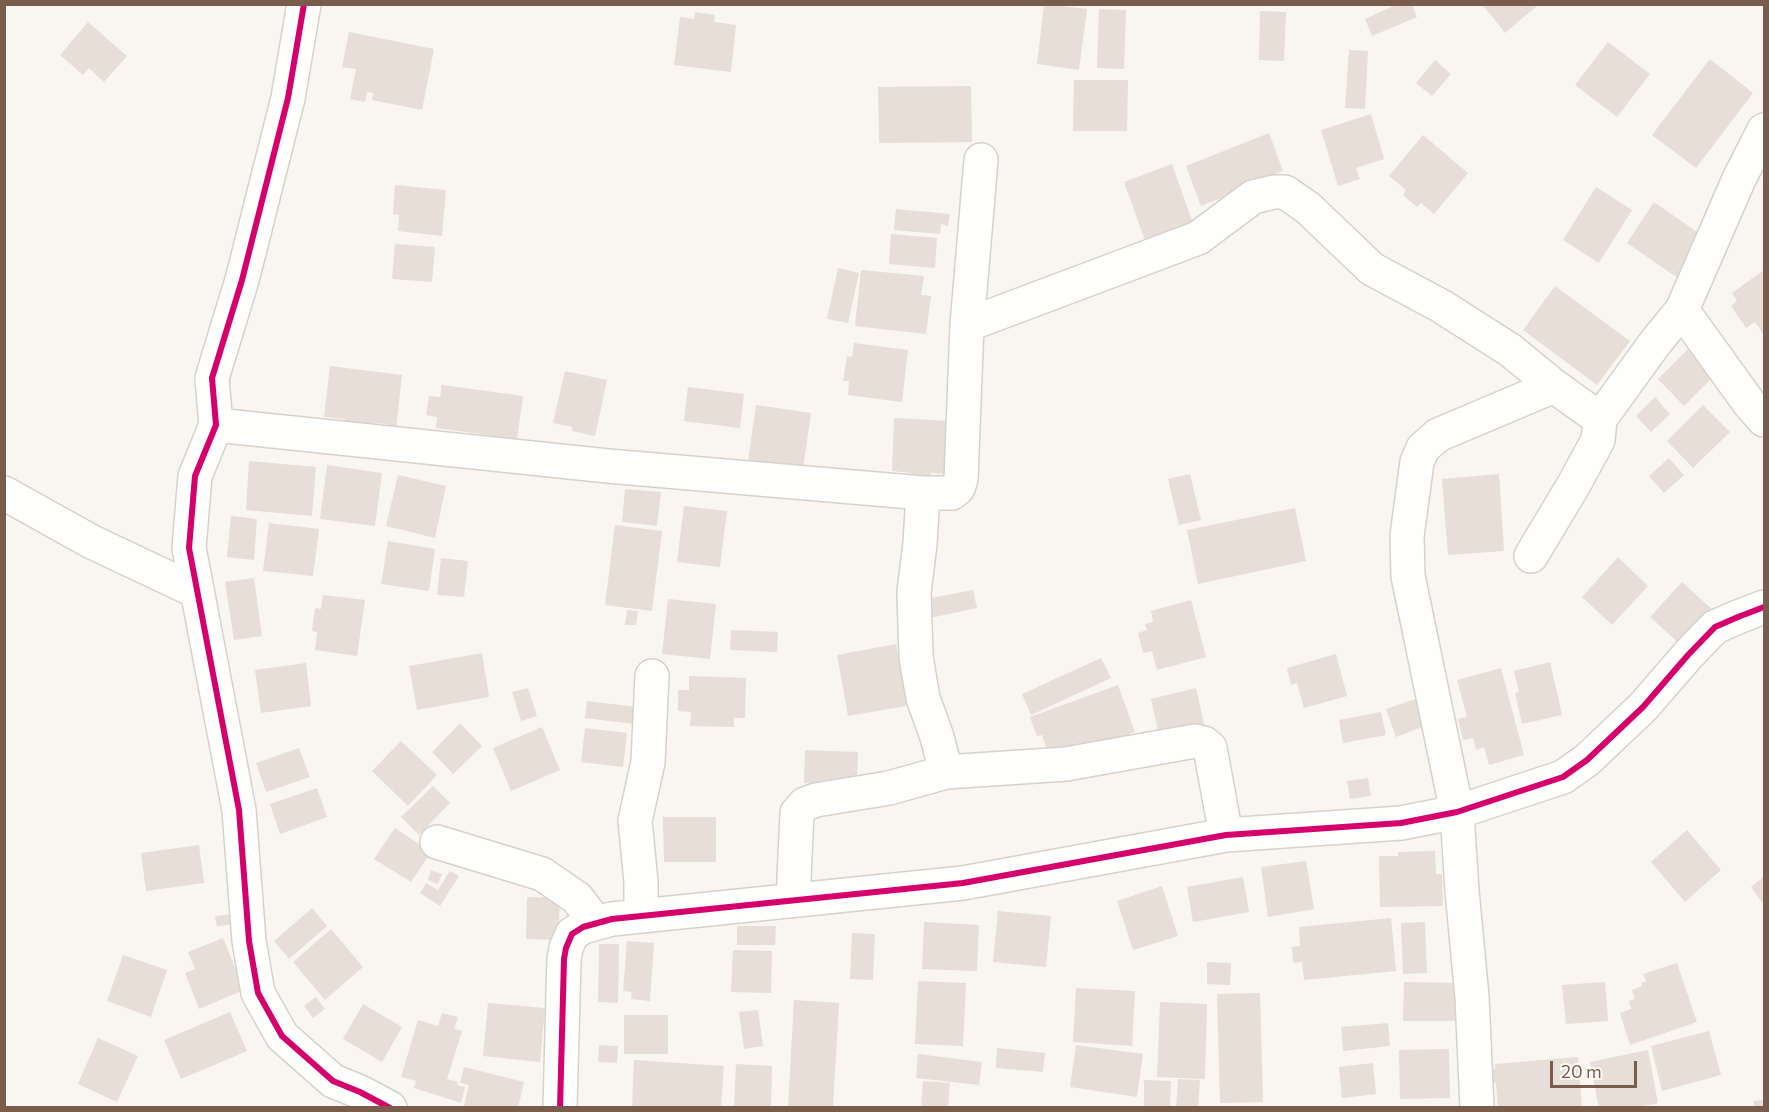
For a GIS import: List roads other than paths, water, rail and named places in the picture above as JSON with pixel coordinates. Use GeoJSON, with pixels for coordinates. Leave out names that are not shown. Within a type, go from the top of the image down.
{"type":"FeatureCollection","features":[{"type":"Feature","properties":{"kind":"street"},"geometry":{"type":"LineString","coordinates":[[304,4],[288,98],[242,280],[212,378],[216,425],[195,476],[189,548],[239,810],[249,941],[258,993],[282,1036],[333,1081],[358,1100],[390,1107]]}},
{"type":"Feature","properties":{"kind":"street"},"geometry":{"type":"LineString","coordinates":[[1531,556],[1598,440],[1600,419],[1682,310],[1739,179],[1764,130]]}},
{"type":"Feature","properties":{"kind":"street"},"geometry":{"type":"LineString","coordinates":[[216,425],[608,466],[923,493],[952,493],[958,488],[961,479],[967,326],[981,160]]}},
{"type":"Feature","properties":{"kind":"street"},"geometry":{"type":"LineString","coordinates":[[967,326],[1198,238],[1253,197],[1285,192],[1308,208],[1372,268],[1441,306],[1510,350],[1600,419]]}},
{"type":"Feature","properties":{"kind":"street"},"geometry":{"type":"LineString","coordinates":[[1682,310],[1749,403],[1764,420]]}},
{"type":"Feature","properties":{"kind":"street"},"geometry":{"type":"LineString","coordinates":[[1478,1107],[1472,997],[1457,812],[1408,576],[1407,536],[1417,462],[1423,448],[1438,435],[1554,386]]}},
{"type":"Feature","properties":{"kind":"street"},"geometry":{"type":"LineString","coordinates":[[4,493],[92,542],[196,591]]}},
{"type":"Feature","properties":{"kind":"street"},"geometry":{"type":"LineString","coordinates":[[923,493],[914,592],[916,657],[923,698],[946,772]]}},
{"type":"Feature","properties":{"kind":"street"},"geometry":{"type":"LineString","coordinates":[[560,1107],[564,959],[572,934],[583,927],[612,919],[963,883],[1226,835],[1401,823],[1457,812],[1563,777],[1587,760],[1643,707],[1688,655],[1716,627],[1764,607]]}},
{"type":"Feature","properties":{"kind":"street"},"geometry":{"type":"LineString","coordinates":[[641,916],[641,882],[635,821],[648,762],[652,676]]}},
{"type":"Feature","properties":{"kind":"street"},"geometry":{"type":"LineString","coordinates":[[793,900],[797,813],[805,804],[816,800],[889,788],[946,772],[1065,764],[1195,741],[1204,743],[1210,748],[1226,835]]}},
{"type":"Feature","properties":{"kind":"street"},"geometry":{"type":"LineString","coordinates":[[437,842],[542,874],[576,898],[596,923]]}}]}
